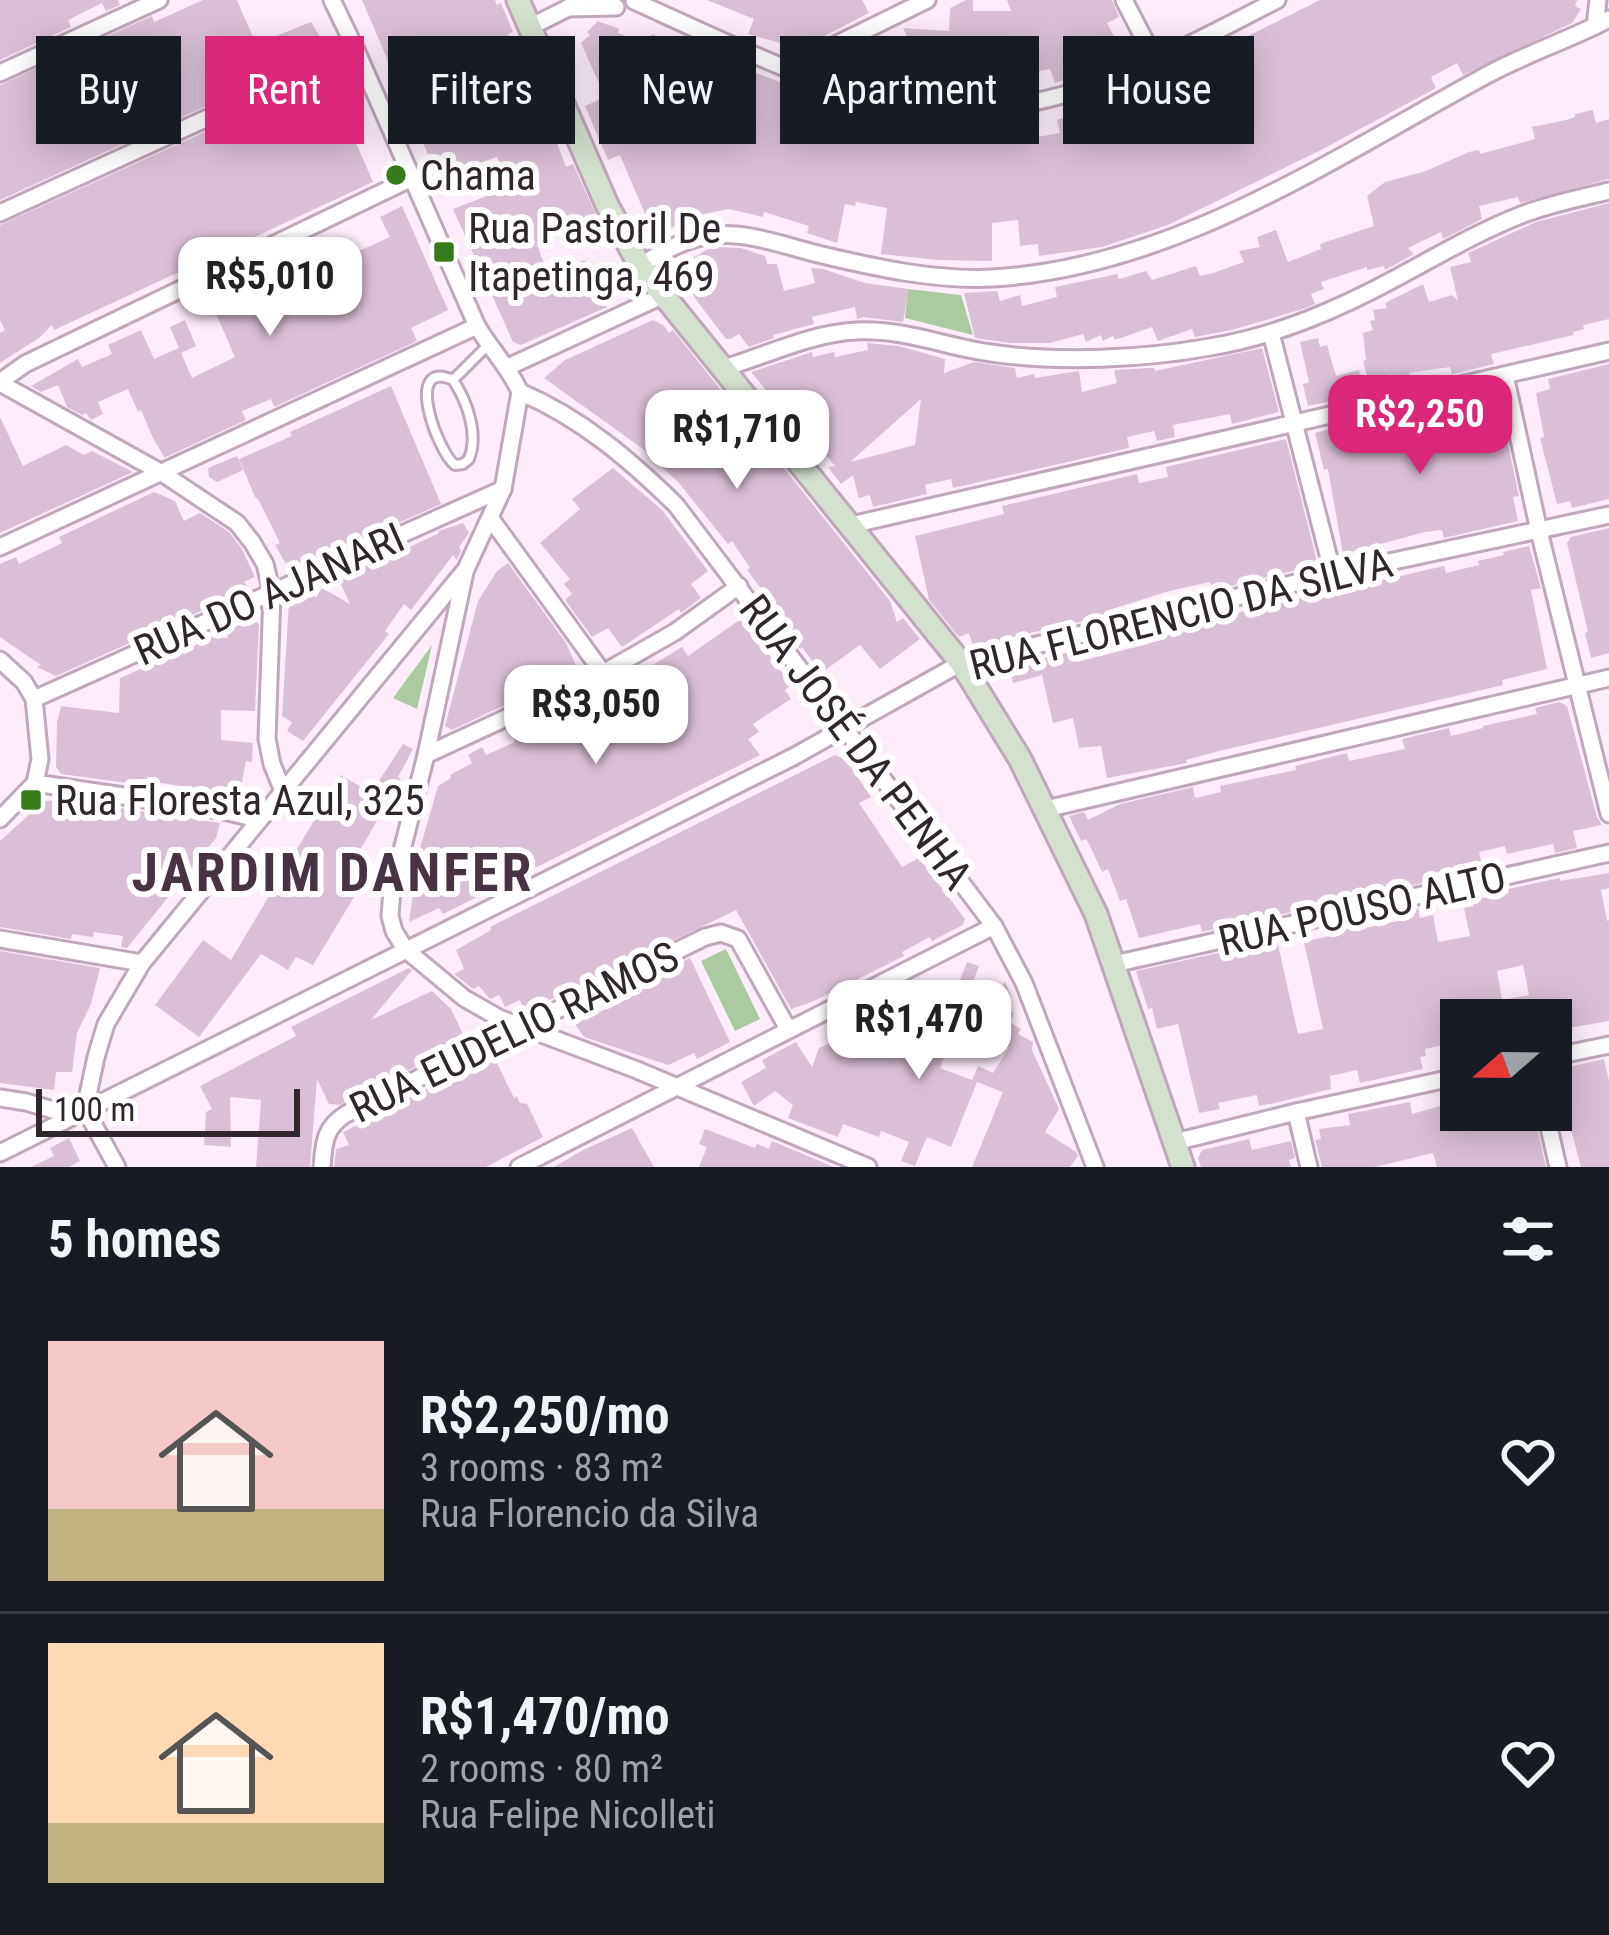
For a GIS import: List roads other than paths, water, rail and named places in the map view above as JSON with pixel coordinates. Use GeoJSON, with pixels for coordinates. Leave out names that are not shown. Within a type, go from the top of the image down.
{"type":"FeatureCollection","features":[{"type":"Feature","properties":{"kind":"main road"},"geometry":{"type":"LineString","coordinates":[[518,0],[607,205],[640,266],[961,663],[1020,759],[1096,914],[1183,1167]]}},
{"type":"Feature","properties":{"kind":"street"},"geometry":{"type":"LineString","coordinates":[[0,73],[159,0]]}},
{"type":"Feature","properties":{"kind":"street"},"geometry":{"type":"LineString","coordinates":[[332,0],[349,36]]}},
{"type":"Feature","properties":{"kind":"street"},"geometry":{"type":"LineString","coordinates":[[530,27],[572,4],[622,7],[634,0],[780,66]]}},
{"type":"Feature","properties":{"kind":"street"},"geometry":{"type":"LineString","coordinates":[[853,36],[927,0]]}},
{"type":"Feature","properties":{"kind":"street"},"geometry":{"type":"LineString","coordinates":[[1124,0],[1143,36]]}},
{"type":"Feature","properties":{"kind":"street"},"geometry":{"type":"LineString","coordinates":[[1207,36],[1277,0]]}},
{"type":"Feature","properties":{"kind":"street"},"geometry":{"type":"LineString","coordinates":[[640,266],[692,239],[732,235],[893,271],[950,277],[990,278],[1090,264],[1142,250],[1211,223],[1492,72],[1602,22],[1598,0]]}},
{"type":"Feature","properties":{"kind":"street"},"geometry":{"type":"LineString","coordinates":[[79,1112],[106,1024],[142,963],[466,569],[503,489],[520,392],[477,326],[364,68]]}},
{"type":"Feature","properties":{"kind":"street"},"geometry":{"type":"LineString","coordinates":[[0,213],[205,119]]}},
{"type":"Feature","properties":{"kind":"street"},"geometry":{"type":"LineString","coordinates":[[283,791],[267,739],[272,593],[265,564],[237,524],[162,473],[0,382],[44,355],[412,178]]}},
{"type":"Feature","properties":{"kind":"street"},"geometry":{"type":"LineString","coordinates":[[724,368],[851,331],[875,331],[994,354],[1154,355],[1214,346],[1271,333],[1349,302],[1517,216],[1609,190]]}},
{"type":"Feature","properties":{"kind":"street"},"geometry":{"type":"LineString","coordinates":[[508,367],[664,295]]}},
{"type":"Feature","properties":{"kind":"street"},"geometry":{"type":"LineString","coordinates":[[0,547],[477,326]]}},
{"type":"Feature","properties":{"kind":"street"},"geometry":{"type":"LineString","coordinates":[[1271,333],[1333,574]]}},
{"type":"Feature","properties":{"kind":"street"},"geometry":{"type":"LineString","coordinates":[[850,525],[1609,351]]}},
{"type":"Feature","properties":{"kind":"street"},"geometry":{"type":"LineString","coordinates":[[1505,375],[1609,814]]}},
{"type":"Feature","properties":{"kind":"street","name":"RUA JOSÉ DA PENHA"},"geometry":{"type":"LineString","coordinates":[[520,392],[572,417],[634,464],[676,505],[994,926],[1024,983],[1095,1167]]}},
{"type":"Feature","properties":{"kind":"street","name":"RUA DO AJANARI"},"geometry":{"type":"LineString","coordinates":[[34,699],[503,489]]}},
{"type":"Feature","properties":{"kind":"street","name":"RUA FLORENCIO DA SILVA"},"geometry":{"type":"LineString","coordinates":[[0,1154],[845,730],[961,663],[1609,514]]}},
{"type":"Feature","properties":{"kind":"street"},"geometry":{"type":"LineString","coordinates":[[491,519],[603,674]]}},
{"type":"Feature","properties":{"kind":"street"},"geometry":{"type":"LineString","coordinates":[[466,569],[392,890],[390,916],[405,949],[464,998],[520,1028],[868,1167]]}},
{"type":"Feature","properties":{"kind":"street"},"geometry":{"type":"LineString","coordinates":[[426,755],[603,674],[740,586]]}},
{"type":"Feature","properties":{"kind":"street"},"geometry":{"type":"LineString","coordinates":[[0,660],[24,682],[34,699],[40,759],[35,783],[0,818]]}},
{"type":"Feature","properties":{"kind":"street"},"geometry":{"type":"LineString","coordinates":[[1046,809],[1609,679]]}},
{"type":"Feature","properties":{"kind":"street"},"geometry":{"type":"LineString","coordinates":[[35,783],[258,819]]}},
{"type":"Feature","properties":{"kind":"street","name":"RUA POUSO ALTO"},"geometry":{"type":"LineString","coordinates":[[1114,964],[1609,853]]}},
{"type":"Feature","properties":{"kind":"street"},"geometry":{"type":"LineString","coordinates":[[519,1167],[994,926]]}},
{"type":"Feature","properties":{"kind":"street","name":"RUA EUDELIO RAMOS"},"geometry":{"type":"LineString","coordinates":[[322,1167],[324,1138],[336,1120],[721,933],[738,939],[788,1029]]}},
{"type":"Feature","properties":{"kind":"street"},"geometry":{"type":"LineString","coordinates":[[0,939],[142,963]]}},
{"type":"Feature","properties":{"kind":"street"},"geometry":{"type":"LineString","coordinates":[[1572,1053],[1609,1045]]}},
{"type":"Feature","properties":{"kind":"street"},"geometry":{"type":"LineString","coordinates":[[1174,1142],[1440,1081]]}},
{"type":"Feature","properties":{"kind":"street"},"geometry":{"type":"LineString","coordinates":[[0,1098],[79,1112],[117,1167]]}},
{"type":"Feature","properties":{"kind":"street"},"geometry":{"type":"LineString","coordinates":[[1296,1112],[1310,1167]]}},
{"type":"Feature","properties":{"kind":"street"},"geometry":{"type":"LineString","coordinates":[[1550,1131],[1558,1167]]}},
{"type":"Feature","properties":{"kind":"lane"},"geometry":{"type":"LineString","coordinates":[[453,380],[488,345]]}},
{"type":"Feature","properties":{"kind":"lane"},"geometry":{"type":"LineString","coordinates":[[445,376],[453,380],[474,436],[470,459],[455,465],[443,453],[426,397],[430,381],[445,376]]}},
{"type":"Feature","properties":{"kind":"place","name":"Chama"},"geometry":{"type":"Point","coordinates":[396,175]}},
{"type":"Feature","properties":{"kind":"place","name":"Rua Pastoril De Itapetinga, 469"},"geometry":{"type":"Point","coordinates":[444,252]}},
{"type":"Feature","properties":{"kind":"place","name":"Rua Floresta Azul, 325"},"geometry":{"type":"Point","coordinates":[31,800]}},
{"type":"Feature","properties":{"kind":"district","name":"JARDIM DANFER"},"geometry":{"type":"Point","coordinates":[333,872]}}]}
